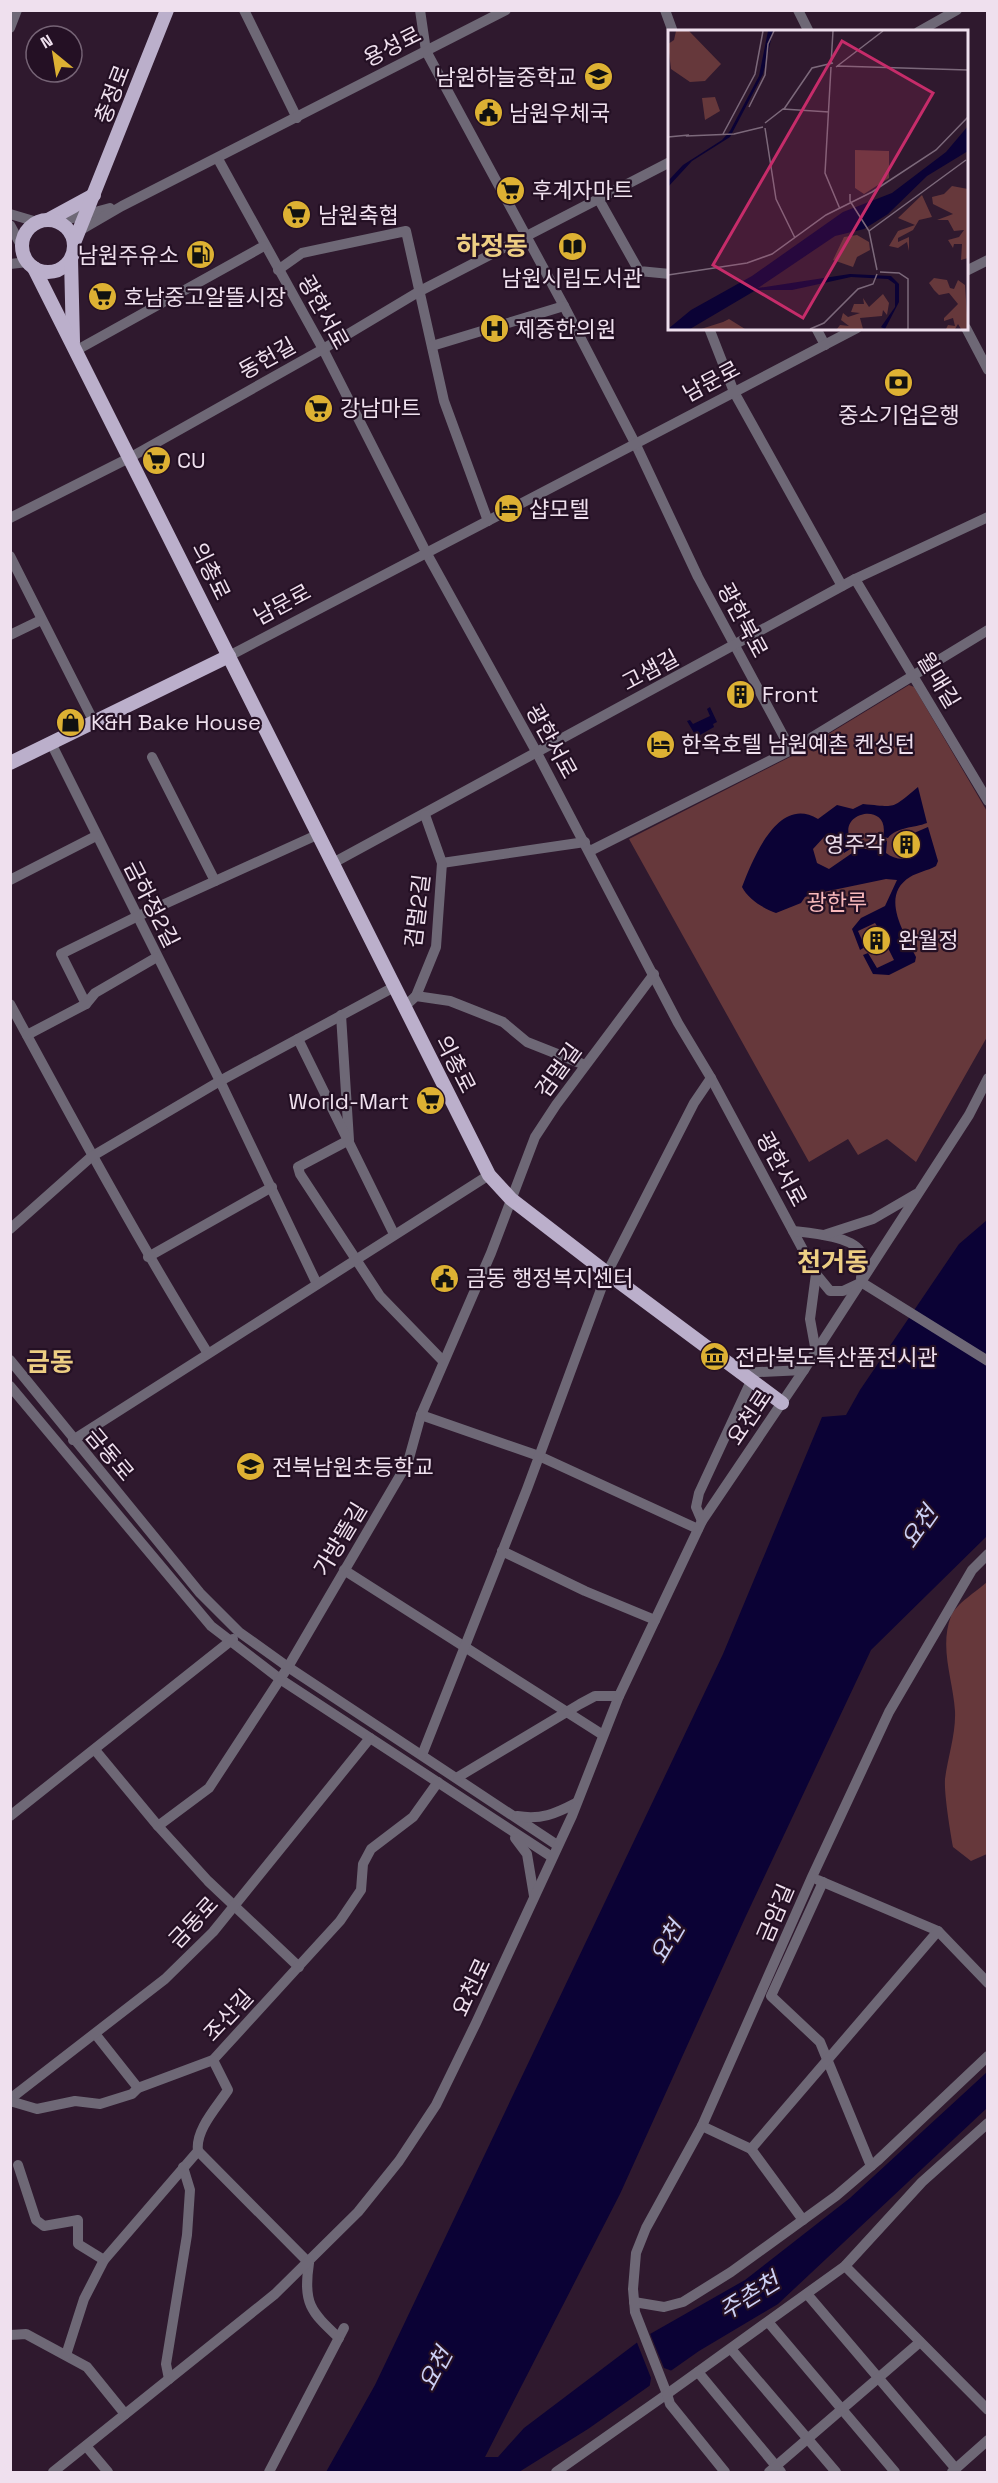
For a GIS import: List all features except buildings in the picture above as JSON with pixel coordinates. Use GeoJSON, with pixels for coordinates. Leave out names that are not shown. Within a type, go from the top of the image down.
{"type":"FeatureCollection","features":[{"type":"Feature","properties":{"kind":"main road","name":"충정로"},"geometry":{"type":"LineString","coordinates":[[77,237],[167,10]]}},
{"type":"Feature","properties":{"kind":"main road"},"geometry":{"type":"LineString","coordinates":[[71,259],[66,265],[50,272],[31,265],[19,239],[73,209],[96,193]]}},
{"type":"Feature","properties":{"kind":"main road"},"geometry":{"type":"LineString","coordinates":[[48,221],[68,229],[77,237],[71,259],[75,347]]}},
{"type":"Feature","properties":{"kind":"main road","name":"의총로"},"geometry":{"type":"LineString","coordinates":[[31,265],[75,347],[489,1175],[511,1198],[607,1273],[783,1403]]}},
{"type":"Feature","properties":{"kind":"main road","name":"남문로"},"geometry":{"type":"LineString","coordinates":[[10,763],[229,656]]}},
{"type":"Feature","properties":{"kind":"street"},"geometry":{"type":"LineString","coordinates":[[10,28],[17,10]]}},
{"type":"Feature","properties":{"kind":"street"},"geometry":{"type":"LineString","coordinates":[[244,10],[297,118]]}},
{"type":"Feature","properties":{"kind":"street","name":"광한북로"},"geometry":{"type":"LineString","coordinates":[[420,10],[426,51],[564,306],[636,445],[698,578],[791,750]]}},
{"type":"Feature","properties":{"kind":"street","name":"용성로"},"geometry":{"type":"LineString","coordinates":[[77,237],[122,206],[506,10]]}},
{"type":"Feature","properties":{"kind":"street"},"geometry":{"type":"LineString","coordinates":[[665,10],[672,30]]}},
{"type":"Feature","properties":{"kind":"street"},"geometry":{"type":"LineString","coordinates":[[798,10],[808,30]]}},
{"type":"Feature","properties":{"kind":"street"},"geometry":{"type":"LineString","coordinates":[[922,30],[957,10]]}},
{"type":"Feature","properties":{"kind":"street","name":"광한서로"},"geometry":{"type":"LineString","coordinates":[[218,159],[264,246],[323,349],[427,554],[587,846],[678,1023],[711,1078],[816,1274]]}},
{"type":"Feature","properties":{"kind":"street","name":"동헌길"},"geometry":{"type":"LineString","coordinates":[[130,457],[323,349],[420,291],[668,163]]}},
{"type":"Feature","properties":{"kind":"street"},"geometry":{"type":"LineString","coordinates":[[598,198],[639,271],[668,274]]}},
{"type":"Feature","properties":{"kind":"street","name":"용성로"},"geometry":{"type":"LineString","coordinates":[[48,221],[122,206]]}},
{"type":"Feature","properties":{"kind":"street"},"geometry":{"type":"LineString","coordinates":[[10,214],[23,220],[48,221]]}},
{"type":"Feature","properties":{"kind":"street"},"geometry":{"type":"LineString","coordinates":[[10,225],[19,239]]}},
{"type":"Feature","properties":{"kind":"street","name":"광한서로"},"geometry":{"type":"LineString","coordinates":[[278,270],[303,253],[406,231],[420,291]]}},
{"type":"Feature","properties":{"kind":"street"},"geometry":{"type":"LineString","coordinates":[[75,347],[264,246]]}},
{"type":"Feature","properties":{"kind":"street"},"geometry":{"type":"LineString","coordinates":[[968,270],[987,260]]}},
{"type":"Feature","properties":{"kind":"street"},"geometry":{"type":"LineString","coordinates":[[10,264],[31,265]]}},
{"type":"Feature","properties":{"kind":"street"},"geometry":{"type":"LineString","coordinates":[[420,291],[444,401],[488,520]]}},
{"type":"Feature","properties":{"kind":"street"},"geometry":{"type":"LineString","coordinates":[[432,346],[564,306]]}},
{"type":"Feature","properties":{"kind":"street"},"geometry":{"type":"LineString","coordinates":[[710,330],[734,392],[842,586]]}},
{"type":"Feature","properties":{"kind":"street"},"geometry":{"type":"LineString","coordinates":[[817,330],[825,345]]}},
{"type":"Feature","properties":{"kind":"street","name":"남문로"},"geometry":{"type":"LineString","coordinates":[[229,656],[853,330]]}},
{"type":"Feature","properties":{"kind":"street"},"geometry":{"type":"LineString","coordinates":[[967,330],[987,370]]}},
{"type":"Feature","properties":{"kind":"street"},"geometry":{"type":"LineString","coordinates":[[10,518],[130,457]]}},
{"type":"Feature","properties":{"kind":"street","name":"고샘길"},"geometry":{"type":"LineString","coordinates":[[333,863],[425,815],[855,579],[987,517]]}},
{"type":"Feature","properties":{"kind":"street"},"geometry":{"type":"LineString","coordinates":[[10,556],[94,722]]}},
{"type":"Feature","properties":{"kind":"street","name":"월매길"},"geometry":{"type":"LineString","coordinates":[[855,579],[987,801]]}},
{"type":"Feature","properties":{"kind":"street"},"geometry":{"type":"LineString","coordinates":[[10,635],[41,620]]}},
{"type":"Feature","properties":{"kind":"street"},"geometry":{"type":"LineString","coordinates":[[587,846],[791,750],[987,630]]}},
{"type":"Feature","properties":{"kind":"street","name":"금하정2길"},"geometry":{"type":"LineString","coordinates":[[51,743],[220,1081],[317,1284]]}},
{"type":"Feature","properties":{"kind":"street"},"geometry":{"type":"LineString","coordinates":[[152,757],[215,881]]}},
{"type":"Feature","properties":{"kind":"street"},"geometry":{"type":"LineString","coordinates":[[425,815],[442,863]]}},
{"type":"Feature","properties":{"kind":"street"},"geometry":{"type":"LineString","coordinates":[[86,1004],[61,954],[136,917],[319,834]]}},
{"type":"Feature","properties":{"kind":"street"},"geometry":{"type":"LineString","coordinates":[[10,880],[96,836]]}},
{"type":"Feature","properties":{"kind":"street","name":"검멀2길"},"geometry":{"type":"LineString","coordinates":[[416,996],[436,947],[442,863],[587,846]]}},
{"type":"Feature","properties":{"kind":"street"},"geometry":{"type":"LineString","coordinates":[[27,1035],[86,1004],[95,993],[157,957]]}},
{"type":"Feature","properties":{"kind":"street","name":"검멀길"},"geometry":{"type":"LineString","coordinates":[[511,1198],[535,1137],[585,1065],[654,974]]}},
{"type":"Feature","properties":{"kind":"street"},"geometry":{"type":"LineString","coordinates":[[10,1229],[91,1157],[220,1081],[394,987]]}},
{"type":"Feature","properties":{"kind":"street"},"geometry":{"type":"LineString","coordinates":[[404,1007],[416,996],[450,1001],[503,1023],[527,1042],[585,1065]]}},
{"type":"Feature","properties":{"kind":"street"},"geometry":{"type":"LineString","coordinates":[[10,1004],[91,1157],[148,1257],[207,1352]]}},
{"type":"Feature","properties":{"kind":"street"},"geometry":{"type":"LineString","coordinates":[[341,1015],[349,1140]]}},
{"type":"Feature","properties":{"kind":"street"},"geometry":{"type":"LineString","coordinates":[[298,1039],[394,1234]]}},
{"type":"Feature","properties":{"kind":"street"},"geometry":{"type":"LineString","coordinates":[[422,1755],[539,1456],[607,1273],[694,1103],[711,1078]]}},
{"type":"Feature","properties":{"kind":"street","name":"요천로"},"geometry":{"type":"LineString","coordinates":[[53,2472],[275,2294],[309,2263],[358,2212],[399,2161],[436,2105],[534,1897],[576,1803],[619,1696],[700,1525],[783,1403],[969,1115],[987,1078]]}},
{"type":"Feature","properties":{"kind":"street"},"geometry":{"type":"LineString","coordinates":[[349,1140],[298,1167],[300,1174],[354,1260],[380,1296],[443,1361]]}},
{"type":"Feature","properties":{"kind":"street"},"geometry":{"type":"LineString","coordinates":[[73,1440],[207,1352],[489,1175]]}},
{"type":"Feature","properties":{"kind":"street"},"geometry":{"type":"LineString","coordinates":[[148,1257],[272,1187]]}},
{"type":"Feature","properties":{"kind":"street"},"geometry":{"type":"LineString","coordinates":[[824,1235],[873,1219],[919,1192]]}},
{"type":"Feature","properties":{"kind":"street","name":"가방뜰길"},"geometry":{"type":"LineString","coordinates":[[288,1667],[408,1462],[421,1415],[511,1198]]}},
{"type":"Feature","properties":{"kind":"street"},"geometry":{"type":"LineString","coordinates":[[793,1231],[824,1235],[851,1243],[860,1250],[863,1265],[861,1282]]}},
{"type":"Feature","properties":{"kind":"street"},"geometry":{"type":"LineString","coordinates":[[816,1274],[830,1291],[837,1292],[861,1282]]}},
{"type":"Feature","properties":{"kind":"street"},"geometry":{"type":"LineString","coordinates":[[816,1274],[810,1319],[816,1352]]}},
{"type":"Feature","properties":{"kind":"street"},"geometry":{"type":"LineString","coordinates":[[861,1282],[987,1361]]}},
{"type":"Feature","properties":{"kind":"street","name":"금동로"},"geometry":{"type":"LineString","coordinates":[[10,1360],[200,1593],[239,1632],[288,1667],[458,1777],[557,1845]]}},
{"type":"Feature","properties":{"kind":"street"},"geometry":{"type":"LineString","coordinates":[[700,1525],[696,1507],[699,1493],[745,1377],[804,1370]]}},
{"type":"Feature","properties":{"kind":"street","name":"금동로"},"geometry":{"type":"LineString","coordinates":[[10,1386],[189,1602],[230,1643],[280,1679],[552,1857]]}},
{"type":"Feature","properties":{"kind":"street"},"geometry":{"type":"LineString","coordinates":[[421,1415],[539,1456],[700,1525]]}},
{"type":"Feature","properties":{"kind":"street"},"geometry":{"type":"LineString","coordinates":[[502,1551],[585,1591],[655,1620]]}},
{"type":"Feature","properties":{"kind":"street","name":"금암길"},"geometry":{"type":"LineString","coordinates":[[725,2472],[669,2399],[662,2382],[635,2307],[633,2277],[636,2253],[646,2228],[702,2126],[812,1877],[889,1712],[972,1570],[987,1554]]}},
{"type":"Feature","properties":{"kind":"street"},"geometry":{"type":"LineString","coordinates":[[344,1570],[464,1649],[603,1735]]}},
{"type":"Feature","properties":{"kind":"street"},"geometry":{"type":"LineString","coordinates":[[10,1816],[230,1643],[239,1632]]}},
{"type":"Feature","properties":{"kind":"street"},"geometry":{"type":"LineString","coordinates":[[158,1826],[210,1788],[288,1667]]}},
{"type":"Feature","properties":{"kind":"street"},"geometry":{"type":"LineString","coordinates":[[458,1777],[595,1696],[619,1696]]}},
{"type":"Feature","properties":{"kind":"street","name":"금동로"},"geometry":{"type":"LineString","coordinates":[[10,2100],[165,1980],[213,1932],[370,1738]]}},
{"type":"Feature","properties":{"kind":"street"},"geometry":{"type":"LineString","coordinates":[[95,1750],[158,1826],[235,1906],[299,1967]]}},
{"type":"Feature","properties":{"kind":"street","name":"조산길"},"geometry":{"type":"LineString","coordinates":[[66,2355],[84,2299],[104,2260],[198,2151],[197,2144],[202,2131],[228,2091],[213,2060],[340,1921],[360,1890],[363,1864],[371,1849],[413,1817],[438,1782]]}},
{"type":"Feature","properties":{"kind":"street"},"geometry":{"type":"LineString","coordinates":[[513,1815],[534,1819],[553,1815],[576,1803]]}},
{"type":"Feature","properties":{"kind":"street"},"geometry":{"type":"LineString","coordinates":[[505,1827],[527,1854],[534,1897]]}},
{"type":"Feature","properties":{"kind":"street"},"geometry":{"type":"LineString","coordinates":[[812,1877],[938,1931],[987,1983]]}},
{"type":"Feature","properties":{"kind":"street"},"geometry":{"type":"LineString","coordinates":[[823,1882],[771,1996],[820,2042],[871,2166]]}},
{"type":"Feature","properties":{"kind":"street"},"geometry":{"type":"LineString","coordinates":[[751,2149],[938,1931]]}},
{"type":"Feature","properties":{"kind":"street"},"geometry":{"type":"LineString","coordinates":[[96,2035],[138,2088]]}},
{"type":"Feature","properties":{"kind":"street"},"geometry":{"type":"LineString","coordinates":[[635,2307],[664,2307],[683,2302],[731,2272],[803,2220],[871,2166],[987,2056]]}},
{"type":"Feature","properties":{"kind":"street"},"geometry":{"type":"LineString","coordinates":[[10,2100],[38,2109],[75,2101],[100,2104],[132,2094],[138,2088],[213,2060]]}},
{"type":"Feature","properties":{"kind":"street"},"geometry":{"type":"LineString","coordinates":[[556,2472],[669,2399],[698,2372],[845,2266],[922,2182],[987,2123]]}},
{"type":"Feature","properties":{"kind":"street"},"geometry":{"type":"LineString","coordinates":[[702,2126],[751,2149],[803,2220]]}},
{"type":"Feature","properties":{"kind":"street"},"geometry":{"type":"LineString","coordinates":[[198,2151],[309,2263],[305,2291],[316,2317],[341,2333],[269,2472]]}},
{"type":"Feature","properties":{"kind":"street"},"geometry":{"type":"LineString","coordinates":[[18,2165],[36,2220],[44,2226],[78,2220],[78,2244],[104,2260]]}},
{"type":"Feature","properties":{"kind":"street"},"geometry":{"type":"LineString","coordinates":[[169,2379],[166,2364],[188,2235],[190,2190],[183,2167]]}},
{"type":"Feature","properties":{"kind":"street"},"geometry":{"type":"LineString","coordinates":[[845,2266],[987,2410]]}},
{"type":"Feature","properties":{"kind":"street"},"geometry":{"type":"LineString","coordinates":[[807,2294],[954,2471],[987,2440]]}},
{"type":"Feature","properties":{"kind":"street"},"geometry":{"type":"LineString","coordinates":[[769,2323],[896,2472]]}},
{"type":"Feature","properties":{"kind":"street"},"geometry":{"type":"LineString","coordinates":[[10,2335],[26,2334],[87,2367],[125,2414]]}},
{"type":"Feature","properties":{"kind":"street"},"geometry":{"type":"LineString","coordinates":[[698,2372],[775,2470],[920,2342]]}},
{"type":"Feature","properties":{"kind":"street"},"geometry":{"type":"LineString","coordinates":[[731,2349],[836,2472]]}},
{"type":"Feature","properties":{"kind":"street"},"geometry":{"type":"LineString","coordinates":[[86,2446],[108,2472]]}},
{"type":"Feature","properties":{"kind":"green space","name":"광한루"},"geometry":{"type":"Polygon","coordinates":[[[909,685],[914,687],[988,813],[987,1037],[916,1162],[887,1139],[858,1155],[848,1139],[809,1162],[629,839],[794,755],[909,685]]]}},
{"type":"Feature","properties":{"kind":"green space"},"geometry":{"type":"Polygon","coordinates":[[[987,1582],[987,1854],[971,1861],[953,1847],[946,1803],[945,1779],[953,1737],[955,1711],[946,1640],[954,1611],[987,1582]]]}},
{"type":"Feature","properties":{"kind":"water"},"geometry":{"type":"Polygon","coordinates":[[[710,707],[717,722],[713,724],[714,727],[700,735],[698,731],[694,733],[687,721],[690,720],[693,724],[710,716],[707,709],[710,707]]]}},
{"type":"Feature","properties":{"kind":"water"},"geometry":{"type":"Polygon","coordinates":[[[918,787],[927,823],[900,830],[888,838],[883,837],[883,825],[879,817],[862,814],[854,818],[849,825],[849,835],[855,846],[844,853],[837,840],[824,837],[813,849],[817,863],[829,869],[858,849],[871,849],[882,840],[887,841],[886,853],[905,859],[917,854],[914,833],[928,827],[938,861],[936,866],[910,877],[901,885],[896,894],[897,915],[916,957],[915,962],[889,975],[873,974],[863,955],[868,953],[877,968],[894,960],[887,946],[889,944],[875,923],[858,931],[865,947],[860,950],[852,929],[861,918],[885,906],[897,880],[886,879],[814,894],[805,897],[801,903],[776,913],[757,903],[742,887],[769,833],[779,822],[791,815],[804,814],[818,819],[837,805],[853,809],[863,804],[893,805],[918,787]]]}},
{"type":"Feature","properties":{"kind":"water"},"geometry":{"type":"Polygon","coordinates":[[[987,1220],[987,1536],[871,1650],[745,1918],[620,2194],[485,2457],[498,2457],[524,2428],[643,2338],[745,2280],[850,2198],[987,2072],[987,2108],[778,2304],[699,2351],[588,2429],[519,2472],[326,2472],[375,2385],[723,1654],[822,1417],[846,1415],[860,1390],[959,1244],[987,1220]]]}},
{"type":"Feature","properties":{"kind":"pier"},"geometry":{"type":"Polygon","coordinates":[[[649,2331],[664,2368],[675,2372],[649,2390],[651,2378],[636,2340],[649,2331]]]}},
{"type":"Feature","properties":{"kind":"place","name":"남원하늘중학교"},"geometry":{"type":"Point","coordinates":[598,77]}},
{"type":"Feature","properties":{"kind":"place","name":"남원우체국"},"geometry":{"type":"Point","coordinates":[488,113]}},
{"type":"Feature","properties":{"kind":"place","name":"후계자마트"},"geometry":{"type":"Point","coordinates":[511,190]}},
{"type":"Feature","properties":{"kind":"place","name":"남원축협"},"geometry":{"type":"Point","coordinates":[297,215]}},
{"type":"Feature","properties":{"kind":"place","name":"남원시립도서관"},"geometry":{"type":"Point","coordinates":[572,246]}},
{"type":"Feature","properties":{"kind":"place","name":"남원주유소"},"geometry":{"type":"Point","coordinates":[200,255]}},
{"type":"Feature","properties":{"kind":"place","name":"호남중고알뜰시장"},"geometry":{"type":"Point","coordinates":[103,297]}},
{"type":"Feature","properties":{"kind":"place","name":"제중한의원"},"geometry":{"type":"Point","coordinates":[494,329]}},
{"type":"Feature","properties":{"kind":"place","name":"중소기업은행"},"geometry":{"type":"Point","coordinates":[899,383]}},
{"type":"Feature","properties":{"kind":"place","name":"강남마트"},"geometry":{"type":"Point","coordinates":[319,408]}},
{"type":"Feature","properties":{"kind":"place","name":"CU"},"geometry":{"type":"Point","coordinates":[156,460]}},
{"type":"Feature","properties":{"kind":"place","name":"샵모텔"},"geometry":{"type":"Point","coordinates":[508,509]}},
{"type":"Feature","properties":{"kind":"place","name":"Front"},"geometry":{"type":"Point","coordinates":[741,694]}},
{"type":"Feature","properties":{"kind":"place","name":"K&H Bake House"},"geometry":{"type":"Point","coordinates":[70,722]}},
{"type":"Feature","properties":{"kind":"place","name":"한옥호텔 남원예촌 켄싱턴"},"geometry":{"type":"Point","coordinates":[660,744]}},
{"type":"Feature","properties":{"kind":"place","name":"영주각"},"geometry":{"type":"Point","coordinates":[906,844]}},
{"type":"Feature","properties":{"kind":"place","name":"완월정"},"geometry":{"type":"Point","coordinates":[877,940]}},
{"type":"Feature","properties":{"kind":"place","name":"World-Mart"},"geometry":{"type":"Point","coordinates":[430,1101]}},
{"type":"Feature","properties":{"kind":"place","name":"금동 행정복지센터"},"geometry":{"type":"Point","coordinates":[445,1278]}},
{"type":"Feature","properties":{"kind":"place","name":"전라북도특산품전시관"},"geometry":{"type":"Point","coordinates":[714,1357]}},
{"type":"Feature","properties":{"kind":"place","name":"전북남원초등학교"},"geometry":{"type":"Point","coordinates":[251,1467]}},
{"type":"Feature","properties":{"kind":"district","name":"하정동"},"geometry":{"type":"Point","coordinates":[492,246]}},
{"type":"Feature","properties":{"kind":"district","name":"천거동"},"geometry":{"type":"Point","coordinates":[833,1262]}},
{"type":"Feature","properties":{"kind":"district","name":"금동"},"geometry":{"type":"Point","coordinates":[50,1362]}},
{"type":"Feature","properties":{"kind":"water label","name":"요천"},"geometry":{"type":"Point","coordinates":[919,1527]}},
{"type":"Feature","properties":{"kind":"water label","name":"요천"},"geometry":{"type":"Point","coordinates":[667,1942]}},
{"type":"Feature","properties":{"kind":"water label","name":"주촌천"},"geometry":{"type":"Point","coordinates":[749,2296]}},
{"type":"Feature","properties":{"kind":"water label","name":"요천"},"geometry":{"type":"Point","coordinates":[435,2369]}}]}
